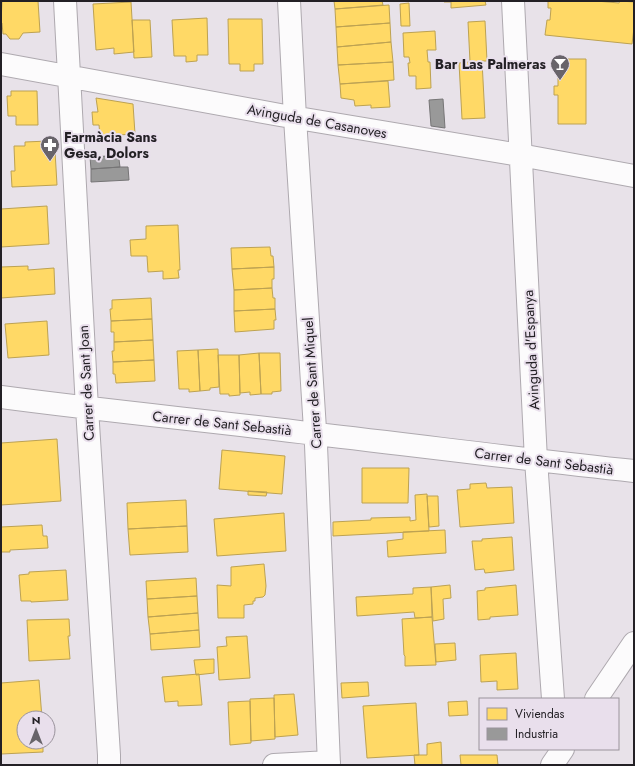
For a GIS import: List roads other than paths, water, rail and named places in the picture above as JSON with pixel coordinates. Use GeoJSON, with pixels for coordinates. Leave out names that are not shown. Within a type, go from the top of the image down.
{"type":"FeatureCollection","features":[{"type":"Feature","properties":{"kind":"street","name":"Carrer de Sant Joan"},"geometry":{"type":"LineString","coordinates":[[65,1],[87,408],[109,755],[108,765]]}},
{"type":"Feature","properties":{"kind":"street","name":"Carrer de Sant Miquel"},"geometry":{"type":"LineString","coordinates":[[289,1],[315,434],[329,764]]}},
{"type":"Feature","properties":{"kind":"street","name":"Avinguda d'Espanya"},"geometry":{"type":"LineString","coordinates":[[513,1],[536,460],[554,698]]}},
{"type":"Feature","properties":{"kind":"street","name":"Avinguda de Casanoves"},"geometry":{"type":"LineString","coordinates":[[1,64],[295,118],[520,155],[634,176]]}},
{"type":"Feature","properties":{"kind":"street","name":"Carrer de Sant Sebastià"},"geometry":{"type":"LineString","coordinates":[[1,397],[634,471]]}},
{"type":"Feature","properties":{"kind":"street"},"geometry":{"type":"LineString","coordinates":[[597,698],[634,643]]}},
{"type":"Feature","properties":{"kind":"street"},"geometry":{"type":"LineString","coordinates":[[274,765],[329,764]]}},
{"type":"Feature","properties":{"kind":"place","name":"Bar Las Palmeras"},"geometry":{"type":"Point","coordinates":[560,81]}},
{"type":"Feature","properties":{"kind":"place","name":"Farmàcia Sans Gesa, Dolors"},"geometry":{"type":"Point","coordinates":[50,162]}}]}
